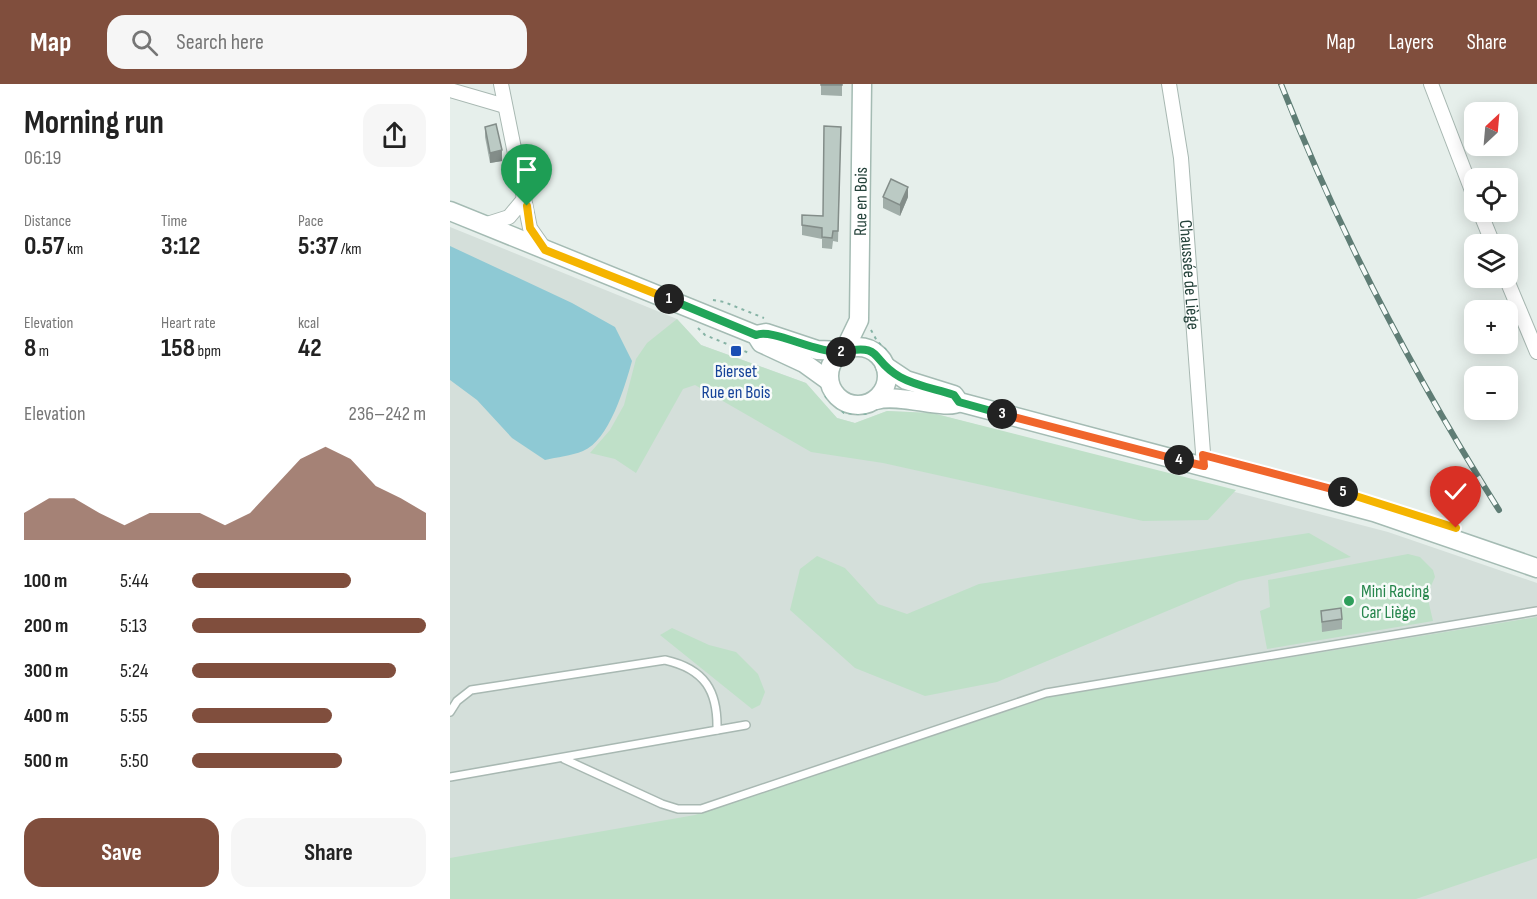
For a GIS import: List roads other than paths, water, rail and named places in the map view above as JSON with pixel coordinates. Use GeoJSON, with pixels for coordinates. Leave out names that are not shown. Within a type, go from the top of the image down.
{"type":"FeatureCollection","features":[{"type":"Feature","properties":{"kind":"main road","name":"Rue en Bois"},"geometry":{"type":"LineString","coordinates":[[844,351],[859,318],[862,84]]}},
{"type":"Feature","properties":{"kind":"main road"},"geometry":{"type":"LineString","coordinates":[[450,211],[756,335],[766,333],[817,350],[844,351],[860,347],[885,359],[906,380],[954,395],[959,402]]}},
{"type":"Feature","properties":{"kind":"main road","name":"Rue en Bois"},"geometry":{"type":"LineString","coordinates":[[859,318],[885,359]]}},
{"type":"Feature","properties":{"kind":"main road"},"geometry":{"type":"LineString","coordinates":[[756,335],[761,343],[804,363],[829,381],[839,398],[847,403],[867,404],[876,399],[897,396],[949,406],[959,402],[1374,512],[1537,568]]}},
{"type":"Feature","properties":{"kind":"main road"},"geometry":{"type":"LineString","coordinates":[[829,381],[832,364],[844,351]]}},
{"type":"Feature","properties":{"kind":"main road"},"geometry":{"type":"LineString","coordinates":[[876,399],[887,383],[885,359]]}},
{"type":"Feature","properties":{"kind":"street"},"geometry":{"type":"LineString","coordinates":[[501,84],[530,228],[545,250]]}},
{"type":"Feature","properties":{"kind":"street","name":"Chaussée de Liège"},"geometry":{"type":"LineString","coordinates":[[1169,84],[1181,158],[1204,466]]}},
{"type":"Feature","properties":{"kind":"street"},"geometry":{"type":"LineString","coordinates":[[1431,84],[1464,170]]}},
{"type":"Feature","properties":{"kind":"street"},"geometry":{"type":"LineString","coordinates":[[450,90],[505,106]]}},
{"type":"Feature","properties":{"kind":"street"},"geometry":{"type":"LineString","coordinates":[[484,225],[508,217],[524,199]]}},
{"type":"Feature","properties":{"kind":"street"},"geometry":{"type":"LineString","coordinates":[[1510,288],[1537,352]]}},
{"type":"Feature","properties":{"kind":"lane"},"geometry":{"type":"LineString","coordinates":[[564,759],[662,804],[678,808],[701,809],[1046,693],[1537,611]]}},
{"type":"Feature","properties":{"kind":"lane"},"geometry":{"type":"LineString","coordinates":[[450,712],[457,701],[471,690],[657,660],[683,666],[706,683],[718,707],[717,730]]}},
{"type":"Feature","properties":{"kind":"lane"},"geometry":{"type":"LineString","coordinates":[[450,777],[564,759],[746,725]]}},
{"type":"Feature","properties":{"kind":"water"},"geometry":{"type":"Polygon","coordinates":[[[450,246],[572,303],[615,327],[632,361],[615,412],[601,436],[592,445],[578,453],[545,460],[512,438],[477,400],[450,380],[450,246]]]}},
{"type":"Feature","properties":{"kind":"railway"},"geometry":{"type":"LineString","coordinates":[[1281,84],[1328,195],[1380,302],[1437,407],[1499,510]]}},
{"type":"Feature","properties":{"kind":"place","name":"Bierset Rue en Bois"},"geometry":{"type":"Point","coordinates":[736,351]}},
{"type":"Feature","properties":{"kind":"place","name":"Mini Racing Car Liège"},"geometry":{"type":"Point","coordinates":[1349,601]}}]}
